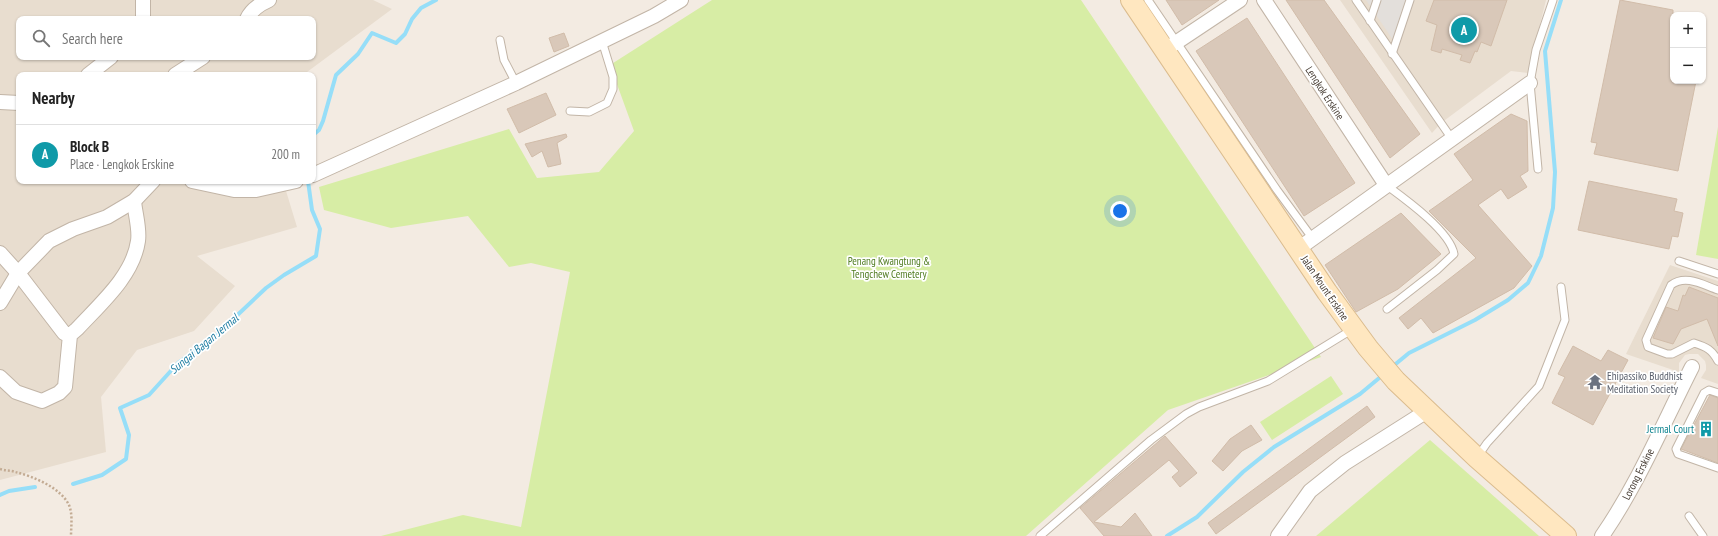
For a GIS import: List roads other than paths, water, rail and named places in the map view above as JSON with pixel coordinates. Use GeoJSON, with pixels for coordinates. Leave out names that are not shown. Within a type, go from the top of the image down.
{"type":"FeatureCollection","features":[{"type":"Feature","properties":{"kind":"main road","name":"Jalan Mount Erskine"},"geometry":{"type":"LineString","coordinates":[[1131,0],[1171,46],[1306,244],[1353,328],[1381,364],[1476,458],[1566,536]]}},
{"type":"Feature","properties":{"kind":"street"},"geometry":{"type":"LineString","coordinates":[[143,0],[143,16]]}},
{"type":"Feature","properties":{"kind":"street"},"geometry":{"type":"LineString","coordinates":[[248,16],[262,3],[269,0]]}},
{"type":"Feature","properties":{"kind":"street"},"geometry":{"type":"LineString","coordinates":[[316,174],[516,83],[654,16],[681,0]]}},
{"type":"Feature","properties":{"kind":"street"},"geometry":{"type":"LineString","coordinates":[[1171,46],[1240,0]]}},
{"type":"Feature","properties":{"kind":"street","name":"Lengkok Erskine"},"geometry":{"type":"LineString","coordinates":[[1264,0],[1386,185]]}},
{"type":"Feature","properties":{"kind":"street"},"geometry":{"type":"LineString","coordinates":[[92,72],[107,60]]}},
{"type":"Feature","properties":{"kind":"street"},"geometry":{"type":"LineString","coordinates":[[180,72],[198,60]]}},
{"type":"Feature","properties":{"kind":"street"},"geometry":{"type":"LineString","coordinates":[[1306,244],[1386,185],[1530,83]]}},
{"type":"Feature","properties":{"kind":"street"},"geometry":{"type":"LineString","coordinates":[[0,102],[16,103]]}},
{"type":"Feature","properties":{"kind":"street"},"geometry":{"type":"LineString","coordinates":[[0,303],[18,273],[49,241],[68,231],[107,217],[134,201],[150,184]]}},
{"type":"Feature","properties":{"kind":"street"},"geometry":{"type":"LineString","coordinates":[[221,184],[234,190],[256,190],[275,184]]}},
{"type":"Feature","properties":{"kind":"street"},"geometry":{"type":"LineString","coordinates":[[0,377],[16,392],[29,398],[42,401],[59,393],[65,387],[70,335],[124,276],[134,261],[139,240],[134,201]]}},
{"type":"Feature","properties":{"kind":"street"},"geometry":{"type":"LineString","coordinates":[[0,253],[18,273],[64,333],[70,335]]}},
{"type":"Feature","properties":{"kind":"street","name":"Lorong Erskine"},"geometry":{"type":"LineString","coordinates":[[1602,536],[1617,514],[1636,479],[1692,367]]}},
{"type":"Feature","properties":{"kind":"street"},"geometry":{"type":"LineString","coordinates":[[1278,536],[1310,491],[1345,463],[1427,411]]}},
{"type":"Feature","properties":{"kind":"lane"},"geometry":{"type":"LineString","coordinates":[[1148,0],[1171,46]]}},
{"type":"Feature","properties":{"kind":"lane"},"geometry":{"type":"LineString","coordinates":[[1356,0],[1392,54],[1452,138]]}},
{"type":"Feature","properties":{"kind":"lane"},"geometry":{"type":"LineString","coordinates":[[1370,21],[1377,0]]}},
{"type":"Feature","properties":{"kind":"lane"},"geometry":{"type":"LineString","coordinates":[[1392,54],[1410,0]]}},
{"type":"Feature","properties":{"kind":"lane"},"geometry":{"type":"LineString","coordinates":[[1538,169],[1530,83],[1536,50],[1553,0]]}},
{"type":"Feature","properties":{"kind":"lane"},"geometry":{"type":"LineString","coordinates":[[500,40],[504,60],[516,83]]}},
{"type":"Feature","properties":{"kind":"lane"},"geometry":{"type":"LineString","coordinates":[[570,111],[589,112],[607,103],[614,89],[613,77],[602,42]]}},
{"type":"Feature","properties":{"kind":"lane"},"geometry":{"type":"LineString","coordinates":[[1386,185],[1413,205],[1432,223],[1452,246],[1454,254],[1437,270],[1387,309]]}},
{"type":"Feature","properties":{"kind":"lane"},"geometry":{"type":"LineString","coordinates":[[1678,261],[1718,274]]}},
{"type":"Feature","properties":{"kind":"lane"},"geometry":{"type":"LineString","coordinates":[[1718,290],[1688,279],[1676,281],[1671,285],[1646,340],[1648,346],[1667,354],[1672,354],[1694,343],[1708,347],[1718,361]]}},
{"type":"Feature","properties":{"kind":"lane"},"geometry":{"type":"LineString","coordinates":[[1476,458],[1487,443],[1539,386],[1565,320],[1560,287]]}},
{"type":"Feature","properties":{"kind":"lane"},"geometry":{"type":"LineString","coordinates":[[1040,536],[1139,449],[1186,414],[1199,407],[1268,381],[1353,328]]}},
{"type":"Feature","properties":{"kind":"lane"},"geometry":{"type":"LineString","coordinates":[[1718,393],[1709,390],[1704,393],[1676,449],[1678,454],[1718,468]]}},
{"type":"Feature","properties":{"kind":"lane"},"geometry":{"type":"LineString","coordinates":[[1689,516],[1703,536]]}},
{"type":"Feature","properties":{"kind":"waterway","name":"Sungai Bagan Jermal"},"geometry":{"type":"LineString","coordinates":[[316,132],[319,130],[323,121],[336,75],[358,54],[372,33],[396,43],[405,34],[412,19],[421,8],[436,0]]}},
{"type":"Feature","properties":{"kind":"waterway"},"geometry":{"type":"LineString","coordinates":[[1392,367],[1409,353],[1475,320],[1508,300],[1528,283],[1541,256],[1553,208],[1555,172],[1545,51],[1561,0]]}},
{"type":"Feature","properties":{"kind":"waterway","name":"Sungai Bagan Jermal"},"geometry":{"type":"LineString","coordinates":[[73,484],[102,475],[126,459],[129,435],[120,408],[149,395],[178,363],[211,340],[266,288],[284,275],[316,256],[320,229],[312,210],[308,184]]}},
{"type":"Feature","properties":{"kind":"waterway"},"geometry":{"type":"LineString","coordinates":[[1167,536],[1197,517],[1243,472],[1274,447],[1360,394],[1384,374]]}},
{"type":"Feature","properties":{"kind":"waterway","name":"Sungai Bagan Jermal"},"geometry":{"type":"LineString","coordinates":[[0,495],[9,491],[35,487]]}},
{"type":"Feature","properties":{"kind":"place","name":"Block B"},"geometry":{"type":"Point","coordinates":[1464,30]}},
{"type":"Feature","properties":{"kind":"place","name":"Ehipassiko Buddhist Meditation Society"},"geometry":{"type":"Point","coordinates":[1595,382]}},
{"type":"Feature","properties":{"kind":"place","name":"Jermal Court"},"geometry":{"type":"Point","coordinates":[1706,429]}},
{"type":"Feature","properties":{"kind":"park label","name":"Penang Kwangtung & Tengchew Cemetery"},"geometry":{"type":"Point","coordinates":[889,267]}}]}
